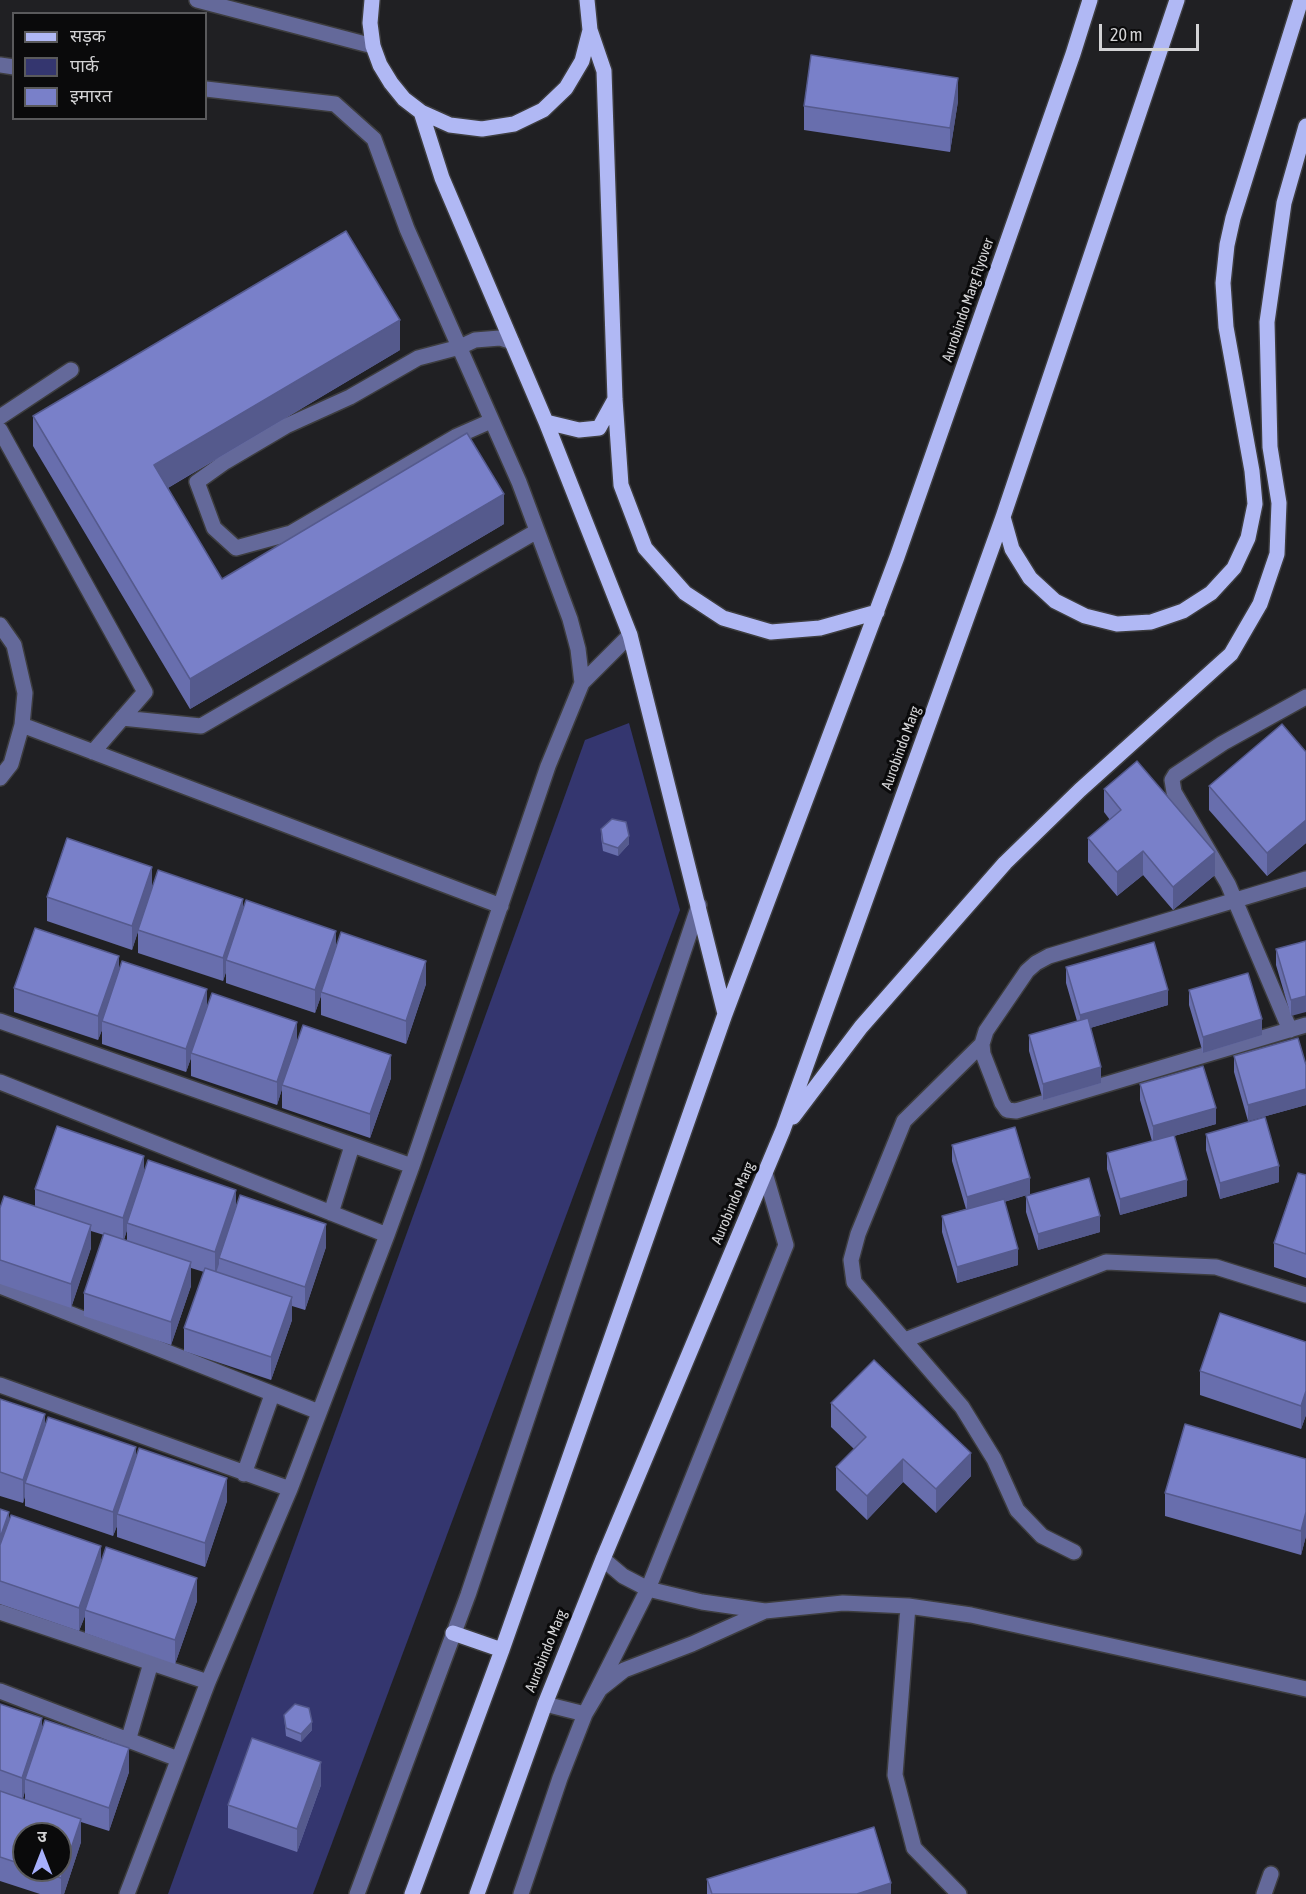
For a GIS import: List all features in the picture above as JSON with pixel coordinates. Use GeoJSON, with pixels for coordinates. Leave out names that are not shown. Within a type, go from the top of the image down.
{"type":"FeatureCollection","features":[{"type":"Feature","properties":{"kind":"main road"},"geometry":{"type":"LineString","coordinates":[[372,0],[370,23],[373,46],[380,66],[404,99],[421,112],[450,125],[482,129],[514,124],[543,110],[566,88],[582,60],[590,30]]}},
{"type":"Feature","properties":{"kind":"main road"},"geometry":{"type":"LineString","coordinates":[[587,0],[590,30],[604,71],[615,399],[621,484],[645,548],[685,592],[723,618],[771,632],[820,628],[877,612]]}},
{"type":"Feature","properties":{"kind":"main road","name":"Aurobindo Marg Flyover"},"geometry":{"type":"LineString","coordinates":[[877,612],[1090,0]]}},
{"type":"Feature","properties":{"kind":"main road"},"geometry":{"type":"LineString","coordinates":[[1177,0],[1002,517],[1012,549],[1030,578],[1055,601],[1085,616],[1117,624],[1151,622],[1183,611],[1211,593],[1234,568],[1248,538],[1255,504],[1252,471],[1226,327],[1223,283],[1227,245],[1233,218],[1301,0]]}},
{"type":"Feature","properties":{"kind":"main road"},"geometry":{"type":"LineString","coordinates":[[421,112],[442,178],[546,422],[630,634],[725,1014]]}},
{"type":"Feature","properties":{"kind":"main road"},"geometry":{"type":"LineString","coordinates":[[783,1130],[861,1027],[1005,863],[1080,790],[1231,654],[1260,604],[1277,554],[1279,503],[1270,447],[1267,322],[1284,203],[1306,126]]}},
{"type":"Feature","properties":{"kind":"main road"},"geometry":{"type":"LineString","coordinates":[[546,422],[579,430],[599,428],[615,399]]}},
{"type":"Feature","properties":{"kind":"main road","name":"Aurobindo Marg"},"geometry":{"type":"LineString","coordinates":[[477,1894],[545,1704],[603,1559],[783,1130],[1002,517]]}},
{"type":"Feature","properties":{"kind":"main road"},"geometry":{"type":"LineString","coordinates":[[412,1894],[502,1650],[725,1014],[877,612]]}},
{"type":"Feature","properties":{"kind":"main road"},"geometry":{"type":"LineString","coordinates":[[453,1633],[502,1650]]}},
{"type":"Feature","properties":{"kind":"street"},"geometry":{"type":"LineString","coordinates":[[197,0],[373,46]]}},
{"type":"Feature","properties":{"kind":"street"},"geometry":{"type":"LineString","coordinates":[[207,89],[334,104],[374,139],[407,229],[519,482],[578,649],[582,683]]}},
{"type":"Feature","properties":{"kind":"street"},"geometry":{"type":"LineString","coordinates":[[491,422],[457,436],[291,533],[236,548],[214,528],[197,482],[225,462],[286,426],[350,397],[418,358],[460,347],[475,340],[500,338],[512,342]]}},
{"type":"Feature","properties":{"kind":"street"},"geometry":{"type":"LineString","coordinates":[[0,417],[71,370]]}},
{"type":"Feature","properties":{"kind":"street"},"geometry":{"type":"LineString","coordinates":[[0,430],[145,692],[93,752]]}},
{"type":"Feature","properties":{"kind":"street"},"geometry":{"type":"LineString","coordinates":[[122,718],[201,726],[537,531]]}},
{"type":"Feature","properties":{"kind":"street"},"geometry":{"type":"LineString","coordinates":[[0,626],[14,645],[25,693],[22,725],[10,764],[0,778]]}},
{"type":"Feature","properties":{"kind":"street"},"geometry":{"type":"LineString","coordinates":[[127,1894],[208,1682],[290,1489],[387,1235],[548,766],[582,683],[630,634]]}},
{"type":"Feature","properties":{"kind":"street"},"geometry":{"type":"LineString","coordinates":[[1290,1030],[1228,884],[1174,792],[1172,780],[1175,775],[1223,743],[1306,697]]}},
{"type":"Feature","properties":{"kind":"street"},"geometry":{"type":"LineString","coordinates":[[22,725],[501,906]]}},
{"type":"Feature","properties":{"kind":"street"},"geometry":{"type":"LineString","coordinates":[[1306,879],[1049,956],[1036,963],[1028,971],[986,1032],[982,1044],[983,1054],[1002,1103],[1007,1110],[1016,1111],[1306,1025]]}},
{"type":"Feature","properties":{"kind":"street"},"geometry":{"type":"LineString","coordinates":[[357,1894],[468,1595],[699,905]]}},
{"type":"Feature","properties":{"kind":"street"},"geometry":{"type":"LineString","coordinates":[[0,1021],[412,1166]]}},
{"type":"Feature","properties":{"kind":"street"},"geometry":{"type":"LineString","coordinates":[[982,1044],[904,1121],[858,1234],[851,1260],[854,1282],[962,1407],[994,1459],[1017,1510],[1042,1536],[1074,1552]]}},
{"type":"Feature","properties":{"kind":"street"},"geometry":{"type":"LineString","coordinates":[[0,1082],[387,1235]]}},
{"type":"Feature","properties":{"kind":"street"},"geometry":{"type":"LineString","coordinates":[[331,1213],[352,1146]]}},
{"type":"Feature","properties":{"kind":"street"},"geometry":{"type":"LineString","coordinates":[[521,1894],[560,1778],[585,1714],[648,1589],[786,1245],[765,1173]]}},
{"type":"Feature","properties":{"kind":"street"},"geometry":{"type":"LineString","coordinates":[[905,1340],[1106,1262],[1216,1267],[1306,1295]]}},
{"type":"Feature","properties":{"kind":"street"},"geometry":{"type":"LineString","coordinates":[[0,1286],[319,1412]]}},
{"type":"Feature","properties":{"kind":"street"},"geometry":{"type":"LineString","coordinates":[[0,1386],[290,1489]]}},
{"type":"Feature","properties":{"kind":"street"},"geometry":{"type":"LineString","coordinates":[[244,1474],[272,1395]]}},
{"type":"Feature","properties":{"kind":"street"},"geometry":{"type":"LineString","coordinates":[[603,1559],[623,1576],[648,1589],[702,1602],[765,1611],[843,1603],[908,1606],[971,1615],[1306,1689]]}},
{"type":"Feature","properties":{"kind":"street"},"geometry":{"type":"LineString","coordinates":[[908,1606],[895,1775],[914,1848],[958,1894]]}},
{"type":"Feature","properties":{"kind":"street"},"geometry":{"type":"LineString","coordinates":[[585,1714],[600,1689],[624,1670],[692,1644],[765,1611]]}},
{"type":"Feature","properties":{"kind":"street"},"geometry":{"type":"LineString","coordinates":[[0,1612],[208,1682]]}},
{"type":"Feature","properties":{"kind":"street"},"geometry":{"type":"LineString","coordinates":[[128,1741],[151,1663]]}},
{"type":"Feature","properties":{"kind":"street"},"geometry":{"type":"LineString","coordinates":[[0,1691],[178,1759]]}},
{"type":"Feature","properties":{"kind":"street"},"geometry":{"type":"LineString","coordinates":[[545,1704],[585,1714]]}},
{"type":"Feature","properties":{"kind":"street"},"geometry":{"type":"LineString","coordinates":[[1264,1894],[1271,1874]]}},
{"type":"Feature","properties":{"kind":"green space"},"geometry":{"type":"Polygon","coordinates":[[[629,723],[680,910],[313,1894],[168,1894],[585,740],[629,723]]]}},
{"type":"Feature","properties":{"kind":"building"},"geometry":{"type":"Polygon","coordinates":[[[811,55],[958,78],[950,128],[804,106],[811,55]]]}},
{"type":"Feature","properties":{"kind":"building"},"geometry":{"type":"Polygon","coordinates":[[[346,231],[400,320],[154,465],[222,579],[467,433],[504,494],[190,679],[33,416],[346,231]]]}},
{"type":"Feature","properties":{"kind":"building"},"geometry":{"type":"Polygon","coordinates":[[[1282,724],[1306,752],[1306,820],[1267,853],[1209,786],[1282,724]]]}},
{"type":"Feature","properties":{"kind":"building"},"geometry":{"type":"Polygon","coordinates":[[[1137,761],[1215,852],[1173,887],[1143,851],[1117,872],[1088,838],[1121,810],[1104,789],[1137,761]]]}},
{"type":"Feature","properties":{"kind":"building"},"geometry":{"type":"Polygon","coordinates":[[[612,819],[626,822],[629,836],[618,848],[603,843],[601,829],[612,819]]]}},
{"type":"Feature","properties":{"kind":"building"},"geometry":{"type":"Polygon","coordinates":[[[67,838],[152,867],[132,926],[47,897],[67,838]]]}},
{"type":"Feature","properties":{"kind":"building"},"geometry":{"type":"Polygon","coordinates":[[[158,870],[243,899],[223,958],[138,930],[158,870]]]}},
{"type":"Feature","properties":{"kind":"building"},"geometry":{"type":"Polygon","coordinates":[[[246,900],[336,931],[315,990],[226,960],[246,900]]]}},
{"type":"Feature","properties":{"kind":"building"},"geometry":{"type":"Polygon","coordinates":[[[35,928],[119,956],[98,1016],[14,988],[35,928]]]}},
{"type":"Feature","properties":{"kind":"building"},"geometry":{"type":"Polygon","coordinates":[[[341,932],[426,961],[406,1021],[321,992],[341,932]]]}},
{"type":"Feature","properties":{"kind":"building"},"geometry":{"type":"Polygon","coordinates":[[[1306,941],[1306,996],[1291,1000],[1276,949],[1306,941]]]}},
{"type":"Feature","properties":{"kind":"building"},"geometry":{"type":"Polygon","coordinates":[[[1154,942],[1168,990],[1080,1015],[1066,967],[1154,942]]]}},
{"type":"Feature","properties":{"kind":"building"},"geometry":{"type":"Polygon","coordinates":[[[122,961],[207,989],[186,1049],[102,1021],[122,961]]]}},
{"type":"Feature","properties":{"kind":"building"},"geometry":{"type":"Polygon","coordinates":[[[1248,973],[1262,1019],[1203,1037],[1189,990],[1248,973]]]}},
{"type":"Feature","properties":{"kind":"building"},"geometry":{"type":"Polygon","coordinates":[[[212,993],[297,1022],[277,1082],[191,1053],[212,993]]]}},
{"type":"Feature","properties":{"kind":"building"},"geometry":{"type":"Polygon","coordinates":[[[1088,1018],[1101,1067],[1043,1084],[1029,1035],[1088,1018]]]}},
{"type":"Feature","properties":{"kind":"building"},"geometry":{"type":"Polygon","coordinates":[[[303,1025],[391,1055],[370,1114],[282,1085],[303,1025]]]}},
{"type":"Feature","properties":{"kind":"building"},"geometry":{"type":"Polygon","coordinates":[[[1298,1038],[1306,1065],[1306,1089],[1248,1105],[1234,1056],[1298,1038]]]}},
{"type":"Feature","properties":{"kind":"building"},"geometry":{"type":"Polygon","coordinates":[[[1203,1066],[1216,1108],[1153,1126],[1140,1084],[1203,1066]]]}},
{"type":"Feature","properties":{"kind":"building"},"geometry":{"type":"Polygon","coordinates":[[[1265,1117],[1279,1166],[1220,1183],[1206,1134],[1265,1117]]]}},
{"type":"Feature","properties":{"kind":"building"},"geometry":{"type":"Polygon","coordinates":[[[57,1126],[144,1156],[123,1218],[35,1189],[57,1126]]]}},
{"type":"Feature","properties":{"kind":"building"},"geometry":{"type":"Polygon","coordinates":[[[1015,1127],[1030,1178],[967,1197],[952,1145],[1015,1127]]]}},
{"type":"Feature","properties":{"kind":"building"},"geometry":{"type":"Polygon","coordinates":[[[1174,1135],[1187,1180],[1120,1199],[1107,1153],[1174,1135]]]}},
{"type":"Feature","properties":{"kind":"building"},"geometry":{"type":"Polygon","coordinates":[[[148,1160],[236,1190],[215,1252],[127,1223],[148,1160]]]}},
{"type":"Feature","properties":{"kind":"building"},"geometry":{"type":"Polygon","coordinates":[[[1298,1173],[1306,1175],[1306,1254],[1274,1243],[1298,1173]]]}},
{"type":"Feature","properties":{"kind":"building"},"geometry":{"type":"Polygon","coordinates":[[[1089,1178],[1100,1216],[1038,1234],[1026,1196],[1089,1178]]]}},
{"type":"Feature","properties":{"kind":"building"},"geometry":{"type":"Polygon","coordinates":[[[240,1195],[326,1224],[305,1287],[219,1258],[240,1195]]]}},
{"type":"Feature","properties":{"kind":"building"},"geometry":{"type":"Polygon","coordinates":[[[4,1196],[91,1225],[71,1284],[0,1260],[0,1208],[4,1196]]]}},
{"type":"Feature","properties":{"kind":"building"},"geometry":{"type":"Polygon","coordinates":[[[1004,1199],[1018,1249],[957,1267],[942,1216],[1004,1199]]]}},
{"type":"Feature","properties":{"kind":"building"},"geometry":{"type":"Polygon","coordinates":[[[104,1233],[191,1262],[171,1322],[84,1293],[104,1233]]]}},
{"type":"Feature","properties":{"kind":"building"},"geometry":{"type":"Polygon","coordinates":[[[205,1268],[292,1297],[271,1357],[184,1328],[205,1268]]]}},
{"type":"Feature","properties":{"kind":"building"},"geometry":{"type":"Polygon","coordinates":[[[1220,1313],[1306,1342],[1306,1391],[1301,1406],[1200,1371],[1220,1313]]]}},
{"type":"Feature","properties":{"kind":"building"},"geometry":{"type":"Polygon","coordinates":[[[874,1360],[971,1453],[936,1489],[903,1459],[867,1496],[836,1467],[866,1437],[831,1403],[874,1360]]]}},
{"type":"Feature","properties":{"kind":"building"},"geometry":{"type":"Polygon","coordinates":[[[0,1399],[45,1414],[23,1480],[0,1472],[0,1399]]]}},
{"type":"Feature","properties":{"kind":"building"},"geometry":{"type":"Polygon","coordinates":[[[48,1417],[136,1447],[113,1512],[25,1483],[48,1417]]]}},
{"type":"Feature","properties":{"kind":"building"},"geometry":{"type":"Polygon","coordinates":[[[1185,1424],[1306,1459],[1306,1512],[1301,1531],[1165,1493],[1185,1424]]]}},
{"type":"Feature","properties":{"kind":"building"},"geometry":{"type":"Polygon","coordinates":[[[139,1448],[227,1478],[205,1543],[117,1514],[139,1448]]]}},
{"type":"Feature","properties":{"kind":"building"},"geometry":{"type":"Polygon","coordinates":[[[0,1509],[9,1512],[0,1538],[0,1509]]]}},
{"type":"Feature","properties":{"kind":"building"},"geometry":{"type":"Polygon","coordinates":[[[11,1515],[101,1546],[79,1608],[0,1581],[0,1545],[11,1515]]]}},
{"type":"Feature","properties":{"kind":"building"},"geometry":{"type":"Polygon","coordinates":[[[106,1547],[197,1578],[175,1640],[85,1610],[106,1547]]]}},
{"type":"Feature","properties":{"kind":"building"},"geometry":{"type":"Polygon","coordinates":[[[0,1704],[42,1718],[22,1778],[0,1770],[0,1704]]]}},
{"type":"Feature","properties":{"kind":"building"},"geometry":{"type":"Polygon","coordinates":[[[295,1704],[309,1708],[312,1722],[301,1734],[286,1728],[284,1715],[295,1704]]]}},
{"type":"Feature","properties":{"kind":"building"},"geometry":{"type":"Polygon","coordinates":[[[45,1720],[129,1748],[109,1808],[25,1779],[45,1720]]]}},
{"type":"Feature","properties":{"kind":"building"},"geometry":{"type":"Polygon","coordinates":[[[252,1738],[321,1762],[297,1829],[228,1805],[252,1738]]]}},
{"type":"Feature","properties":{"kind":"building"},"geometry":{"type":"Polygon","coordinates":[[[0,1791],[81,1819],[72,1846],[72,1822],[12,1822],[12,1861],[0,1857],[0,1791]]]}},
{"type":"Feature","properties":{"kind":"building"},"geometry":{"type":"Polygon","coordinates":[[[874,1827],[891,1883],[857,1894],[712,1894],[707,1879],[874,1827]]]}}]}
